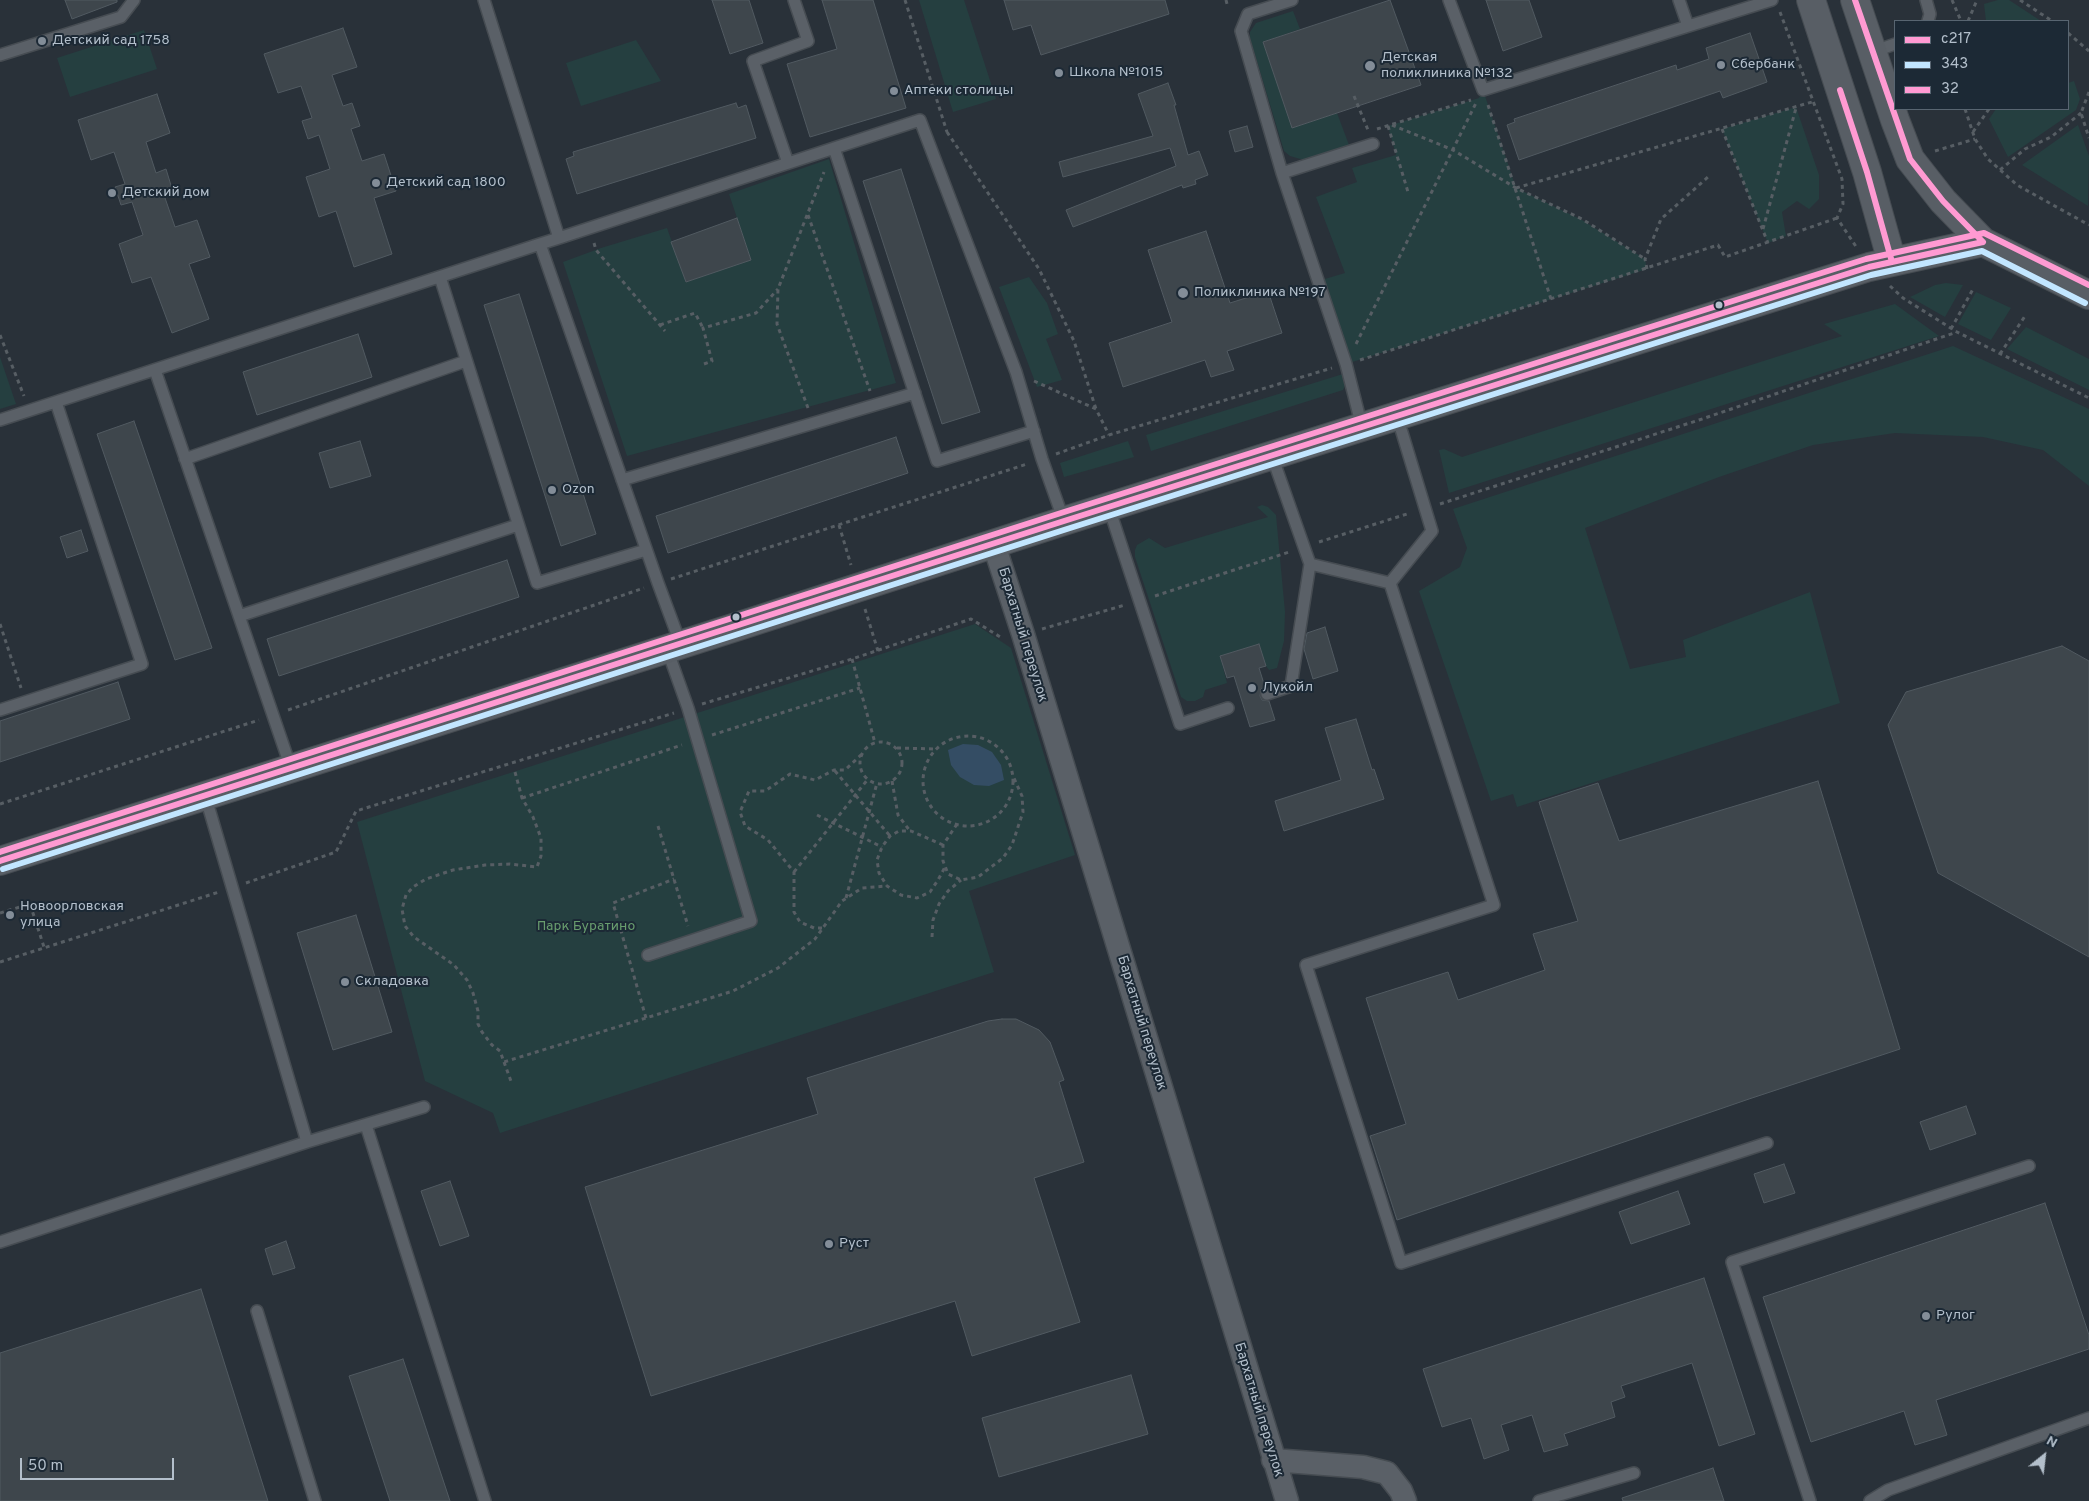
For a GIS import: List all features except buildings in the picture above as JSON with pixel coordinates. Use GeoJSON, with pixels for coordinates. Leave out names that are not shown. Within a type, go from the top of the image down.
{"type":"FeatureCollection","features":[{"type":"Feature","properties":{"kind":"street"},"geometry":{"type":"LineString","coordinates":[[1811,0],[1867,172],[1881,265]]}},
{"type":"Feature","properties":{"kind":"street"},"geometry":{"type":"LineString","coordinates":[[1856,0],[1884,48],[1895,120],[1910,159],[1943,201],[1983,242],[2089,295]]}},
{"type":"Feature","properties":{"kind":"street"},"geometry":{"type":"LineString","coordinates":[[0,860],[674,647],[1064,521],[1881,265],[1983,242]]}},
{"type":"Feature","properties":{"kind":"street","name":"Бархатный переулок"},"geometry":{"type":"LineString","coordinates":[[994,545],[1023,634],[1287,1501]]}},
{"type":"Feature","properties":{"kind":"street"},"geometry":{"type":"LineString","coordinates":[[1273,1460],[1363,1467],[1387,1473],[1402,1491],[1405,1501]]}},
{"type":"Feature","properties":{"kind":"lane"},"geometry":{"type":"LineString","coordinates":[[0,55],[121,17],[134,0]]}},
{"type":"Feature","properties":{"kind":"lane"},"geometry":{"type":"LineString","coordinates":[[484,0],[559,238]]}},
{"type":"Feature","properties":{"kind":"lane"},"geometry":{"type":"LineString","coordinates":[[788,163],[753,61],[808,41],[794,0]]}},
{"type":"Feature","properties":{"kind":"lane"},"geometry":{"type":"LineString","coordinates":[[1292,0],[1248,14],[1241,31],[1282,173],[1346,364],[1362,427]]}},
{"type":"Feature","properties":{"kind":"lane"},"geometry":{"type":"LineString","coordinates":[[1449,0],[1483,90],[1688,26],[1775,5]]}},
{"type":"Feature","properties":{"kind":"lane"},"geometry":{"type":"LineString","coordinates":[[1679,0],[1688,26]]}},
{"type":"Feature","properties":{"kind":"lane"},"geometry":{"type":"LineString","coordinates":[[1926,0],[1930,14],[1928,20]]}},
{"type":"Feature","properties":{"kind":"lane"},"geometry":{"type":"LineString","coordinates":[[0,420],[920,120],[1016,372],[1064,521]]}},
{"type":"Feature","properties":{"kind":"lane"},"geometry":{"type":"LineString","coordinates":[[1282,173],[1373,144]]}},
{"type":"Feature","properties":{"kind":"lane"},"geometry":{"type":"LineString","coordinates":[[834,148],[937,461],[1034,431]]}},
{"type":"Feature","properties":{"kind":"lane"},"geometry":{"type":"LineString","coordinates":[[540,244],[646,550],[674,647],[688,708],[751,921],[648,955]]}},
{"type":"Feature","properties":{"kind":"lane"},"geometry":{"type":"LineString","coordinates":[[440,277],[537,583],[646,550]]}},
{"type":"Feature","properties":{"kind":"lane"},"geometry":{"type":"LineString","coordinates":[[185,459],[466,361]]}},
{"type":"Feature","properties":{"kind":"lane"},"geometry":{"type":"LineString","coordinates":[[155,370],[291,768]]}},
{"type":"Feature","properties":{"kind":"lane"},"geometry":{"type":"LineString","coordinates":[[622,480],[915,393]]}},
{"type":"Feature","properties":{"kind":"lane"},"geometry":{"type":"LineString","coordinates":[[0,710],[142,664],[56,402]]}},
{"type":"Feature","properties":{"kind":"lane"},"geometry":{"type":"LineString","coordinates":[[1390,583],[1432,530],[1397,416]]}},
{"type":"Feature","properties":{"kind":"lane"},"geometry":{"type":"LineString","coordinates":[[1267,694],[1291,686],[1310,564],[1272,456]]}},
{"type":"Feature","properties":{"kind":"lane"},"geometry":{"type":"LineString","coordinates":[[1109,508],[1180,724],[1228,708]]}},
{"type":"Feature","properties":{"kind":"lane"},"geometry":{"type":"LineString","coordinates":[[238,616],[518,525]]}},
{"type":"Feature","properties":{"kind":"lane"},"geometry":{"type":"LineString","coordinates":[[1310,564],[1390,583]]}},
{"type":"Feature","properties":{"kind":"lane"},"geometry":{"type":"LineString","coordinates":[[1390,583],[1494,905],[1306,965],[1401,1263],[1767,1143]]}},
{"type":"Feature","properties":{"kind":"lane"},"geometry":{"type":"LineString","coordinates":[[205,795],[307,1142]]}},
{"type":"Feature","properties":{"kind":"lane"},"geometry":{"type":"LineString","coordinates":[[0,1242],[307,1142],[424,1107]]}},
{"type":"Feature","properties":{"kind":"lane"},"geometry":{"type":"LineString","coordinates":[[366,1124],[485,1501]]}},
{"type":"Feature","properties":{"kind":"lane"},"geometry":{"type":"LineString","coordinates":[[1810,1501],[1732,1262],[2028,1166]]}},
{"type":"Feature","properties":{"kind":"lane"},"geometry":{"type":"LineString","coordinates":[[257,1311],[315,1501]]}},
{"type":"Feature","properties":{"kind":"lane"},"geometry":{"type":"LineString","coordinates":[[1870,1501],[1888,1490],[2089,1418]]}},
{"type":"Feature","properties":{"kind":"lane"},"geometry":{"type":"LineString","coordinates":[[1539,1501],[1634,1473]]}},
{"type":"Feature","properties":{"kind":"path"},"geometry":{"type":"LineString","coordinates":[[905,0],[947,132],[1039,269],[1074,341],[1096,409],[1109,435]]}},
{"type":"Feature","properties":{"kind":"path"},"geometry":{"type":"LineString","coordinates":[[1952,0],[1961,20]]}},
{"type":"Feature","properties":{"kind":"path"},"geometry":{"type":"LineString","coordinates":[[1968,20],[1977,0]]}},
{"type":"Feature","properties":{"kind":"path"},"geometry":{"type":"LineString","coordinates":[[2020,0],[2049,20]]}},
{"type":"Feature","properties":{"kind":"path"},"geometry":{"type":"LineString","coordinates":[[1346,364],[1648,269],[1718,245],[1725,257],[1837,218],[1843,204],[1842,179],[1775,5]]}},
{"type":"Feature","properties":{"kind":"path"},"geometry":{"type":"LineString","coordinates":[[2069,34],[2089,51]]}},
{"type":"Feature","properties":{"kind":"path"},"geometry":{"type":"LineString","coordinates":[[1483,90],[1551,299]]}},
{"type":"Feature","properties":{"kind":"path"},"geometry":{"type":"LineString","coordinates":[[2000,170],[2025,149],[2051,137],[2081,113],[2089,92]]}},
{"type":"Feature","properties":{"kind":"path"},"geometry":{"type":"LineString","coordinates":[[1354,96],[1373,144]]}},
{"type":"Feature","properties":{"kind":"path"},"geometry":{"type":"LineString","coordinates":[[1346,364],[1479,98],[1388,126],[1408,192]]}},
{"type":"Feature","properties":{"kind":"path"},"geometry":{"type":"LineString","coordinates":[[1516,188],[1812,102]]}},
{"type":"Feature","properties":{"kind":"path"},"geometry":{"type":"LineString","coordinates":[[1762,229],[1796,107]]}},
{"type":"Feature","properties":{"kind":"path"},"geometry":{"type":"LineString","coordinates":[[1965,110],[1981,150],[2000,170],[2017,185],[2089,224]]}},
{"type":"Feature","properties":{"kind":"path"},"geometry":{"type":"LineString","coordinates":[[1973,132],[1988,110]]}},
{"type":"Feature","properties":{"kind":"path"},"geometry":{"type":"LineString","coordinates":[[2081,113],[2089,138]]}},
{"type":"Feature","properties":{"kind":"path"},"geometry":{"type":"LineString","coordinates":[[1392,125],[1453,150],[1516,188],[1582,220],[1645,259]]}},
{"type":"Feature","properties":{"kind":"path"},"geometry":{"type":"LineString","coordinates":[[1722,129],[1768,243]]}},
{"type":"Feature","properties":{"kind":"path"},"geometry":{"type":"LineString","coordinates":[[928,140],[947,132]]}},
{"type":"Feature","properties":{"kind":"path"},"geometry":{"type":"LineString","coordinates":[[814,423],[777,324],[778,289],[834,148]]}},
{"type":"Feature","properties":{"kind":"path"},"geometry":{"type":"LineString","coordinates":[[1648,269],[1645,259],[1661,219],[1708,177]]}},
{"type":"Feature","properties":{"kind":"path"},"geometry":{"type":"LineString","coordinates":[[808,214],[876,405]]}},
{"type":"Feature","properties":{"kind":"path"},"geometry":{"type":"LineString","coordinates":[[1837,218],[1881,265],[1903,298],[1951,329],[2089,398]]}},
{"type":"Feature","properties":{"kind":"path"},"geometry":{"type":"LineString","coordinates":[[588,228],[596,250],[665,331]]}},
{"type":"Feature","properties":{"kind":"path"},"geometry":{"type":"LineString","coordinates":[[1951,329],[1973,288]]}},
{"type":"Feature","properties":{"kind":"path"},"geometry":{"type":"LineString","coordinates":[[703,328],[756,313],[778,289]]}},
{"type":"Feature","properties":{"kind":"path"},"geometry":{"type":"LineString","coordinates":[[660,325],[695,313],[703,328],[712,361],[704,364]]}},
{"type":"Feature","properties":{"kind":"path"},"geometry":{"type":"LineString","coordinates":[[2000,354],[2025,316]]}},
{"type":"Feature","properties":{"kind":"path"},"geometry":{"type":"LineString","coordinates":[[0,962],[232,888],[336,852],[356,811],[852,659],[971,619],[1004,639],[1139,601],[1708,417],[1957,332]]}},
{"type":"Feature","properties":{"kind":"path"},"geometry":{"type":"LineString","coordinates":[[0,335],[30,411]]}},
{"type":"Feature","properties":{"kind":"path"},"geometry":{"type":"LineString","coordinates":[[1016,372],[1096,409]]}},
{"type":"Feature","properties":{"kind":"path"},"geometry":{"type":"LineString","coordinates":[[0,624],[25,702]]}},
{"type":"Feature","properties":{"kind":"path"},"geometry":{"type":"LineString","coordinates":[[852,659],[875,743]]}},
{"type":"Feature","properties":{"kind":"path"},"geometry":{"type":"LineString","coordinates":[[932,937],[933,920],[939,904],[948,891],[961,880],[978,877],[1003,858],[1012,845],[1024,812],[1022,796],[1008,760],[999,748],[987,740],[972,736],[944,743],[936,749],[926,766],[923,780],[926,795],[933,808],[944,818],[957,824],[972,826],[986,822],[999,814],[1008,803],[1013,789],[1013,774]]}},
{"type":"Feature","properties":{"kind":"path"},"geometry":{"type":"LineString","coordinates":[[794,872],[768,840],[745,826],[740,812],[750,792],[765,790],[790,774],[815,780],[834,770],[845,770],[875,743],[891,745],[896,748],[936,749]]}},
{"type":"Feature","properties":{"kind":"path"},"geometry":{"type":"LineString","coordinates":[[863,753],[860,763],[863,774],[868,779],[882,784],[892,781],[900,773],[902,763],[896,748]]}},
{"type":"Feature","properties":{"kind":"path"},"geometry":{"type":"LineString","coordinates":[[834,770],[890,836]]}},
{"type":"Feature","properties":{"kind":"path"},"geometry":{"type":"LineString","coordinates":[[512,1084],[500,1051],[492,1045],[478,1024],[478,1011],[467,980],[454,965],[414,937],[405,926],[402,909],[406,895],[413,887],[426,879],[453,870],[484,865],[510,864],[537,867],[541,856],[541,838],[533,817],[522,798],[514,772]]}},
{"type":"Feature","properties":{"kind":"path"},"geometry":{"type":"LineString","coordinates":[[822,928],[814,928],[800,922],[794,912],[794,872],[868,779]]}},
{"type":"Feature","properties":{"kind":"path"},"geometry":{"type":"LineString","coordinates":[[892,781],[898,815],[910,831]]}},
{"type":"Feature","properties":{"kind":"path"},"geometry":{"type":"LineString","coordinates":[[846,898],[877,783]]}},
{"type":"Feature","properties":{"kind":"path"},"geometry":{"type":"LineString","coordinates":[[817,816],[863,836],[882,847]]}},
{"type":"Feature","properties":{"kind":"path"},"geometry":{"type":"LineString","coordinates":[[957,824],[943,845],[943,861],[948,874],[961,880]]}},
{"type":"Feature","properties":{"kind":"path"},"geometry":{"type":"LineString","coordinates":[[658,826],[688,926]]}},
{"type":"Feature","properties":{"kind":"path"},"geometry":{"type":"LineString","coordinates":[[943,845],[910,831],[899,831],[890,836],[882,847],[877,860],[879,873],[887,886],[901,895],[917,898],[930,892],[945,866]]}},
{"type":"Feature","properties":{"kind":"path"},"geometry":{"type":"LineString","coordinates":[[646,1018],[613,903],[674,879]]}},
{"type":"Feature","properties":{"kind":"path"},"geometry":{"type":"LineString","coordinates":[[504,1062],[733,991],[778,968],[814,939],[846,898],[862,888],[887,886]]}},
{"type":"Feature","properties":{"kind":"path"},"geometry":{"type":"LineString","coordinates":[[0,913],[30,904],[44,947]]}},
{"type":"Feature","properties":{"kind":"green space"},"geometry":{"type":"Polygon","coordinates":[[[919,0],[964,0],[996,99],[953,112],[919,0]]]}},
{"type":"Feature","properties":{"kind":"green space"},"geometry":{"type":"Polygon","coordinates":[[[1998,0],[2009,0],[2039,20],[1986,20],[1984,4],[1998,0]]]}},
{"type":"Feature","properties":{"kind":"green space"},"geometry":{"type":"Polygon","coordinates":[[[1293,11],[1300,29],[1263,42],[1275,76],[1299,93],[1282,99],[1292,128],[1337,113],[1349,145],[1304,160],[1290,156],[1284,151],[1250,38],[1250,32],[1256,23],[1293,11]]]}},
{"type":"Feature","properties":{"kind":"green space"},"geometry":{"type":"Polygon","coordinates":[[[144,30],[157,69],[70,97],[57,58],[144,30]]]}},
{"type":"Feature","properties":{"kind":"green space"},"geometry":{"type":"Polygon","coordinates":[[[636,40],[661,81],[581,106],[566,63],[636,40]]]}},
{"type":"Feature","properties":{"kind":"green space"},"geometry":{"type":"Polygon","coordinates":[[[2074,81],[2080,99],[2076,110],[2008,157],[1989,119],[1995,110],[2069,110],[2069,83],[2074,81]]]}},
{"type":"Feature","properties":{"kind":"green space"},"geometry":{"type":"Polygon","coordinates":[[[1483,90],[1516,188],[1582,220],[1645,259],[1647,269],[1346,364],[1318,281],[1345,273],[1316,197],[1357,182],[1352,168],[1396,155],[1388,126],[1479,98],[1483,90]]]}},
{"type":"Feature","properties":{"kind":"green space"},"geometry":{"type":"Polygon","coordinates":[[[1796,107],[1819,175],[1819,199],[1809,209],[1797,201],[1782,212],[1786,236],[1768,243],[1722,129],[1796,107]]]}},
{"type":"Feature","properties":{"kind":"green space"},"geometry":{"type":"Polygon","coordinates":[[[2078,125],[2089,156],[2088,206],[2022,165],[2078,125]]]}},
{"type":"Feature","properties":{"kind":"green space"},"geometry":{"type":"Polygon","coordinates":[[[829,159],[896,383],[627,456],[563,262],[667,228],[686,282],[751,260],[729,194],[829,159]]]}},
{"type":"Feature","properties":{"kind":"green space"},"geometry":{"type":"Polygon","coordinates":[[[1029,277],[1047,303],[1058,334],[1046,339],[1062,380],[1037,387],[999,287],[1029,277]]]}},
{"type":"Feature","properties":{"kind":"green space"},"geometry":{"type":"Polygon","coordinates":[[[1946,283],[1963,285],[1945,317],[1910,297],[1935,285],[1946,283]]]}},
{"type":"Feature","properties":{"kind":"green space"},"geometry":{"type":"Polygon","coordinates":[[[1976,292],[2011,308],[1991,340],[1958,324],[1976,292]]]}},
{"type":"Feature","properties":{"kind":"green space"},"geometry":{"type":"Polygon","coordinates":[[[1895,304],[1939,336],[1449,493],[1439,450],[1444,449],[1462,457],[1842,336],[1824,324],[1895,304]]]}},
{"type":"Feature","properties":{"kind":"green space"},"geometry":{"type":"Polygon","coordinates":[[[2026,327],[2089,359],[2089,390],[2007,349],[2026,327]]]}},
{"type":"Feature","properties":{"kind":"green space"},"geometry":{"type":"Polygon","coordinates":[[[1953,346],[2089,409],[2089,486],[2043,450],[1983,437],[1895,433],[1813,445],[1719,477],[1585,528],[1630,669],[1686,657],[1683,640],[1810,592],[1840,703],[1517,807],[1513,794],[1491,801],[1419,591],[1460,567],[1467,548],[1453,509],[1953,346]]]}},
{"type":"Feature","properties":{"kind":"green space"},"geometry":{"type":"Polygon","coordinates":[[[0,357],[16,404],[0,409],[0,357]]]}},
{"type":"Feature","properties":{"kind":"green space"},"geometry":{"type":"Polygon","coordinates":[[[1343,374],[1346,384],[1343,390],[1151,451],[1146,435],[1343,374]]]}},
{"type":"Feature","properties":{"kind":"green space"},"geometry":{"type":"Polygon","coordinates":[[[1128,441],[1134,457],[1064,477],[1060,463],[1128,441]]]}},
{"type":"Feature","properties":{"kind":"green space"},"geometry":{"type":"Polygon","coordinates":[[[1262,505],[1268,507],[1276,515],[1285,612],[1284,641],[1277,668],[1269,670],[1266,666],[1259,644],[1220,656],[1227,683],[1205,690],[1203,697],[1195,701],[1187,701],[1181,697],[1135,557],[1135,550],[1137,545],[1149,538],[1165,548],[1268,517],[1257,507],[1262,505]]]}},
{"type":"Feature","properties":{"kind":"green space","name":"Парк Буратино"},"geometry":{"type":"Polygon","coordinates":[[[975,624],[1011,648],[1075,855],[969,891],[994,972],[500,1133],[493,1113],[425,1081],[357,822],[975,624]]]}},
{"type":"Feature","properties":{"kind":"water"},"geometry":{"type":"Polygon","coordinates":[[[963,744],[978,745],[992,752],[1001,765],[1004,780],[989,786],[974,785],[960,777],[951,765],[948,750],[963,744]]]}},
{"type":"Feature","properties":{"kind":"transit line","name":"с217"},"geometry":{"type":"LineString","coordinates":[[1855,0],[1910,159],[1943,201],[1983,242]]}},
{"type":"Feature","properties":{"kind":"transit line","name":"с217"},"geometry":{"type":"LineString","coordinates":[[1840,90],[1867,172],[1892,262]]}},
{"type":"Feature","properties":{"kind":"transit line","name":"32"},"geometry":{"type":"LineString","coordinates":[[0,852],[1061,513],[1866,259],[1984,233],[2089,285]]}},
{"type":"Feature","properties":{"kind":"transit line","name":"с217"},"geometry":{"type":"LineString","coordinates":[[0,861],[1064,521],[1869,267],[1983,242]]}},
{"type":"Feature","properties":{"kind":"transit line","name":"343"},"geometry":{"type":"LineString","coordinates":[[3,869],[1067,529],[1871,275],[1982,251],[2085,303]]}},
{"type":"Feature","properties":{"kind":"place","name":"Детский сад 1758"},"geometry":{"type":"Point","coordinates":[42,41]}},
{"type":"Feature","properties":{"kind":"place","name":"Сбербанк"},"geometry":{"type":"Point","coordinates":[1721,65]}},
{"type":"Feature","properties":{"kind":"place","name":"Детская поликлиника №132"},"geometry":{"type":"Point","coordinates":[1370,66]}},
{"type":"Feature","properties":{"kind":"place","name":"Школа №1015"},"geometry":{"type":"Point","coordinates":[1059,73]}},
{"type":"Feature","properties":{"kind":"place","name":"Аптеки столицы"},"geometry":{"type":"Point","coordinates":[894,91]}},
{"type":"Feature","properties":{"kind":"place","name":"Детский сад 1800"},"geometry":{"type":"Point","coordinates":[376,183]}},
{"type":"Feature","properties":{"kind":"place","name":"Детский дом"},"geometry":{"type":"Point","coordinates":[112,193]}},
{"type":"Feature","properties":{"kind":"place","name":"Поликлиника №197"},"geometry":{"type":"Point","coordinates":[1183,293]}},
{"type":"Feature","properties":{"kind":"place","name":"Ozon"},"geometry":{"type":"Point","coordinates":[552,490]}},
{"type":"Feature","properties":{"kind":"place","name":"Лукойл"},"geometry":{"type":"Point","coordinates":[1252,688]}},
{"type":"Feature","properties":{"kind":"place","name":"Новоорловская улица"},"geometry":{"type":"Point","coordinates":[10,915]}},
{"type":"Feature","properties":{"kind":"place","name":"Складовка"},"geometry":{"type":"Point","coordinates":[345,982]}},
{"type":"Feature","properties":{"kind":"place","name":"Руст"},"geometry":{"type":"Point","coordinates":[829,1244]}},
{"type":"Feature","properties":{"kind":"place","name":"Рулог"},"geometry":{"type":"Point","coordinates":[1926,1316]}}]}
